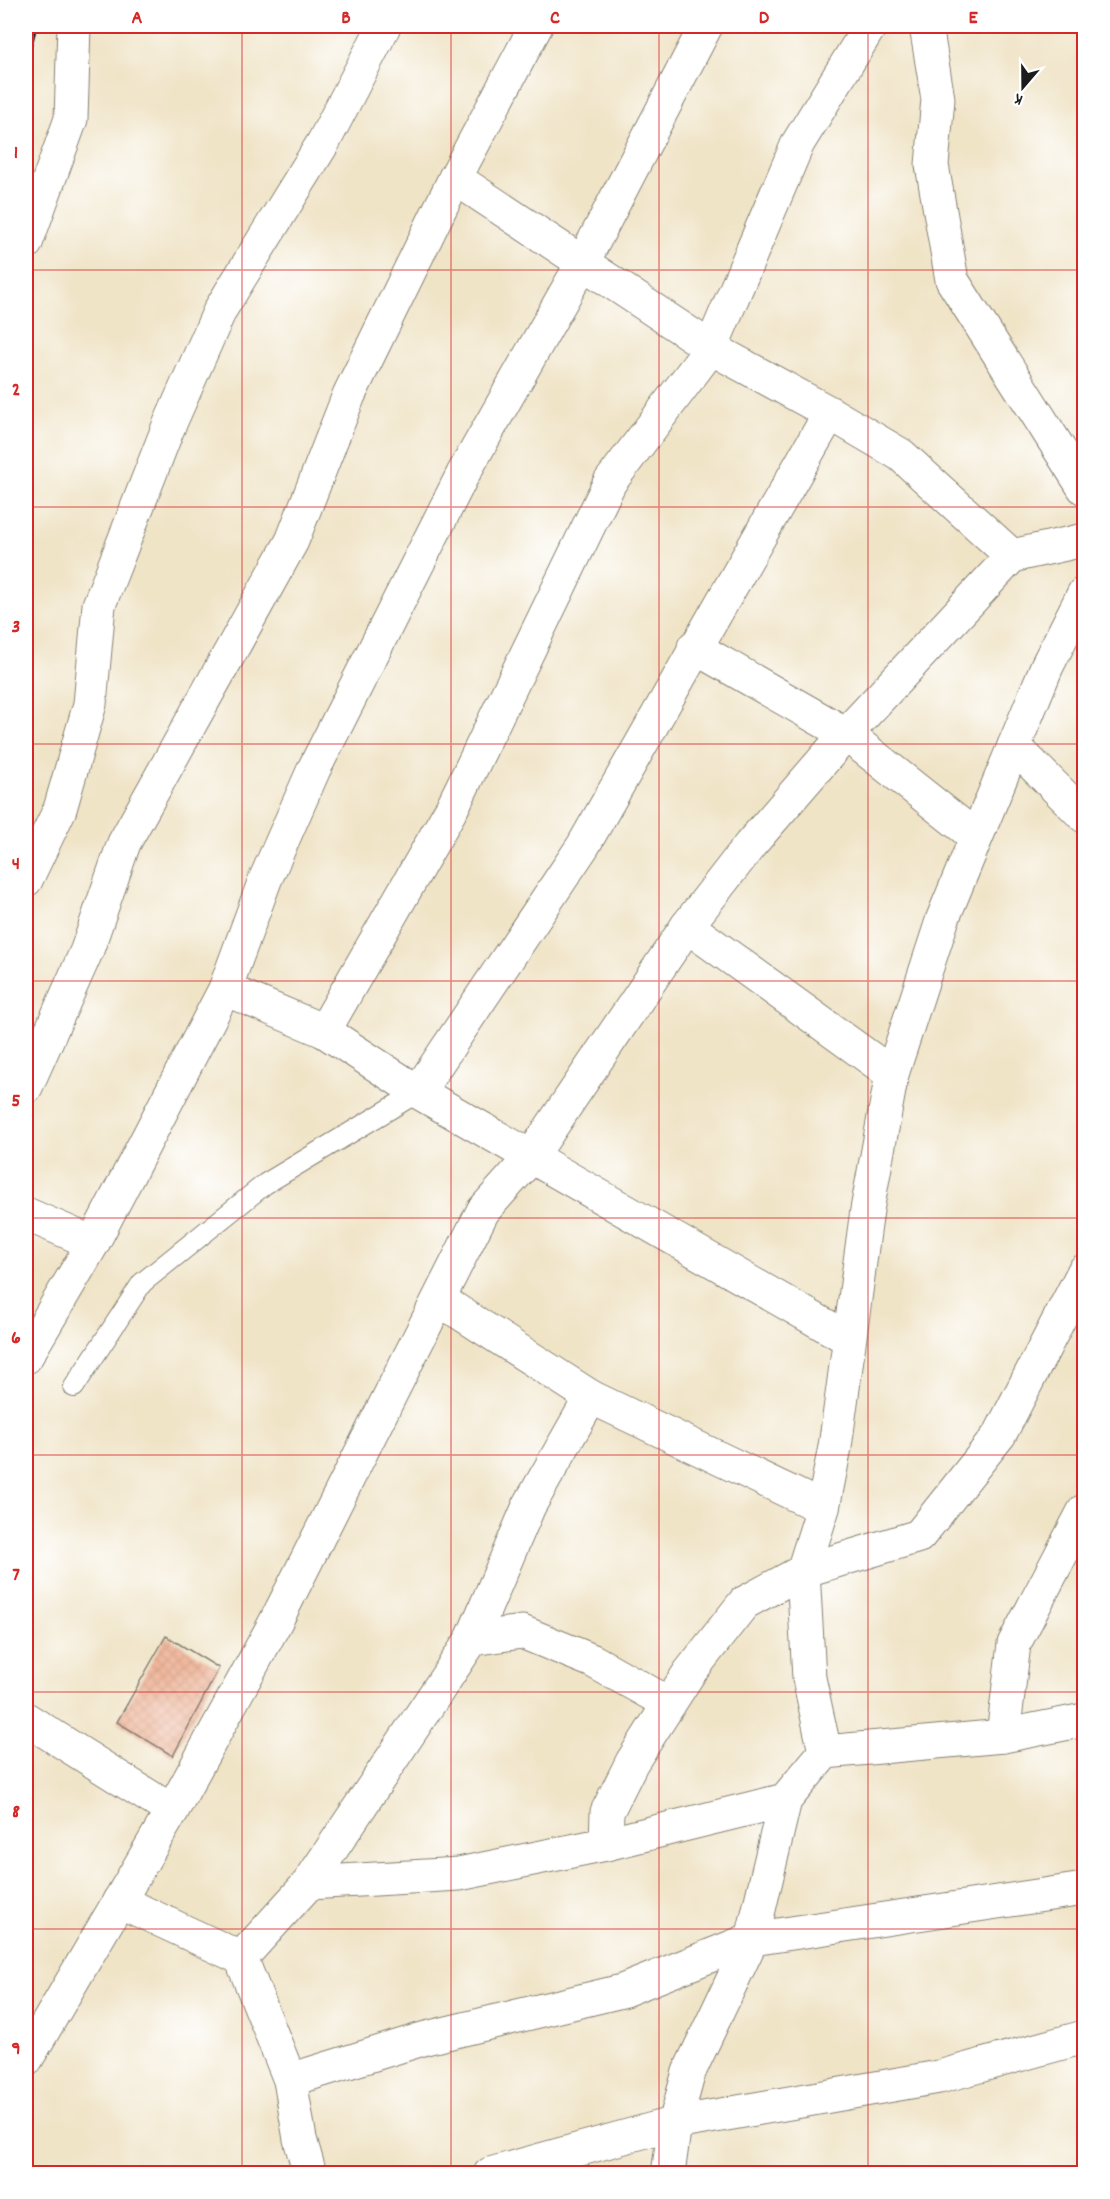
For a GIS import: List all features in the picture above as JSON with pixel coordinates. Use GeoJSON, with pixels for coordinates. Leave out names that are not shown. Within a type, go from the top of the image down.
{"type":"FeatureCollection","features":[{"type":"Feature","properties":{"kind":"street"},"geometry":{"type":"LineString","coordinates":[[26,243],[71,119],[74,26]]}},
{"type":"Feature","properties":{"kind":"street"},"geometry":{"type":"LineString","coordinates":[[26,880],[60,809],[90,704],[99,605],[168,428],[220,310],[323,143],[384,26]]}},
{"type":"Feature","properties":{"kind":"street"},"geometry":{"type":"LineString","coordinates":[[26,1087],[87,950],[124,843],[292,541],[349,395],[455,178],[536,26]]}},
{"type":"Feature","properties":{"kind":"street"},"geometry":{"type":"LineString","coordinates":[[26,1357],[93,1243],[225,988],[265,880],[314,769],[464,474],[582,264],[706,26]]}},
{"type":"Feature","properties":{"kind":"street"},"geometry":{"type":"LineString","coordinates":[[324,1031],[452,808],[610,482],[711,348],[798,143],[870,26]]}},
{"type":"Feature","properties":{"kind":"street"},"geometry":{"type":"LineString","coordinates":[[926,26],[938,99],[932,165],[952,280],[1084,488]]}},
{"type":"Feature","properties":{"kind":"street"},"geometry":{"type":"LineString","coordinates":[[455,178],[711,348],[901,455],[1012,556]]}},
{"type":"Feature","properties":{"kind":"street"},"geometry":{"type":"LineString","coordinates":[[418,1092],[583,846],[694,647],[830,413]]}},
{"type":"Feature","properties":{"kind":"street"},"geometry":{"type":"LineString","coordinates":[[26,2060],[172,1811],[275,1623],[483,1211],[531,1157],[687,927],[750,845],[846,734],[1012,556],[1084,540]]}},
{"type":"Feature","properties":{"kind":"street"},"geometry":{"type":"LineString","coordinates":[[825,1752],[809,1678],[803,1571],[823,1508],[835,1447],[867,1210],[892,1074],[943,918],[1047,666],[1084,593]]}},
{"type":"Feature","properties":{"kind":"street"},"geometry":{"type":"LineString","coordinates":[[694,647],[846,734],[976,837]]}},
{"type":"Feature","properties":{"kind":"street"},"geometry":{"type":"LineString","coordinates":[[1014,746],[1084,816]]}},
{"type":"Feature","properties":{"kind":"street"},"geometry":{"type":"LineString","coordinates":[[687,927],[892,1074]]}},
{"type":"Feature","properties":{"kind":"street"},"geometry":{"type":"LineString","coordinates":[[225,988],[324,1031],[418,1092],[849,1339]]}},
{"type":"Feature","properties":{"kind":"street"},"geometry":{"type":"LineString","coordinates":[[26,1214],[93,1243]]}},
{"type":"Feature","properties":{"kind":"street"},"geometry":{"type":"LineString","coordinates":[[606,1844],[607,1812],[632,1762],[668,1703],[744,1603],[803,1571],[919,1536],[1000,1434],[1084,1271]]}},
{"type":"Feature","properties":{"kind":"street"},"geometry":{"type":"LineString","coordinates":[[440,1300],[591,1397],[823,1508]]}},
{"type":"Feature","properties":{"kind":"street"},"geometry":{"type":"LineString","coordinates":[[241,1958],[309,1883],[472,1639],[529,1506],[591,1397]]}},
{"type":"Feature","properties":{"kind":"street"},"geometry":{"type":"LineString","coordinates":[[1003,1736],[1014,1644],[1084,1511]]}},
{"type":"Feature","properties":{"kind":"street"},"geometry":{"type":"LineString","coordinates":[[472,1639],[522,1632],[593,1661],[668,1703]]}},
{"type":"Feature","properties":{"kind":"street"},"geometry":{"type":"LineString","coordinates":[[26,1719],[172,1811]]}},
{"type":"Feature","properties":{"kind":"street"},"geometry":{"type":"LineString","coordinates":[[668,2174],[675,2123],[689,2072],[752,1939],[785,1800],[825,1752],[1003,1736],[1084,1720]]}},
{"type":"Feature","properties":{"kind":"street"},"geometry":{"type":"LineString","coordinates":[[309,1883],[459,1874],[606,1844],[785,1800]]}},
{"type":"Feature","properties":{"kind":"street"},"geometry":{"type":"LineString","coordinates":[[290,2080],[426,2038],[622,1991],[752,1939],[1084,1889]]}},
{"type":"Feature","properties":{"kind":"street"},"geometry":{"type":"LineString","coordinates":[[119,1901],[241,1958],[290,2080],[300,2139],[310,2174]]}},
{"type":"Feature","properties":{"kind":"street"},"geometry":{"type":"LineString","coordinates":[[490,2174],[675,2123],[939,2077],[1084,2037]]}},
{"type":"Feature","properties":{"kind":"lane"},"geometry":{"type":"LineString","coordinates":[[74,1387],[142,1283],[265,1184],[418,1092]]}},
{"type":"Feature","properties":{"kind":"building"},"geometry":{"type":"Polygon","coordinates":[[[166,1636],[219,1668],[173,1756],[117,1722],[166,1636]]]}},
{"type":"Feature","properties":{"kind":"railway"},"geometry":{"type":"LineString","coordinates":[[26,57],[34,26]]}}]}
